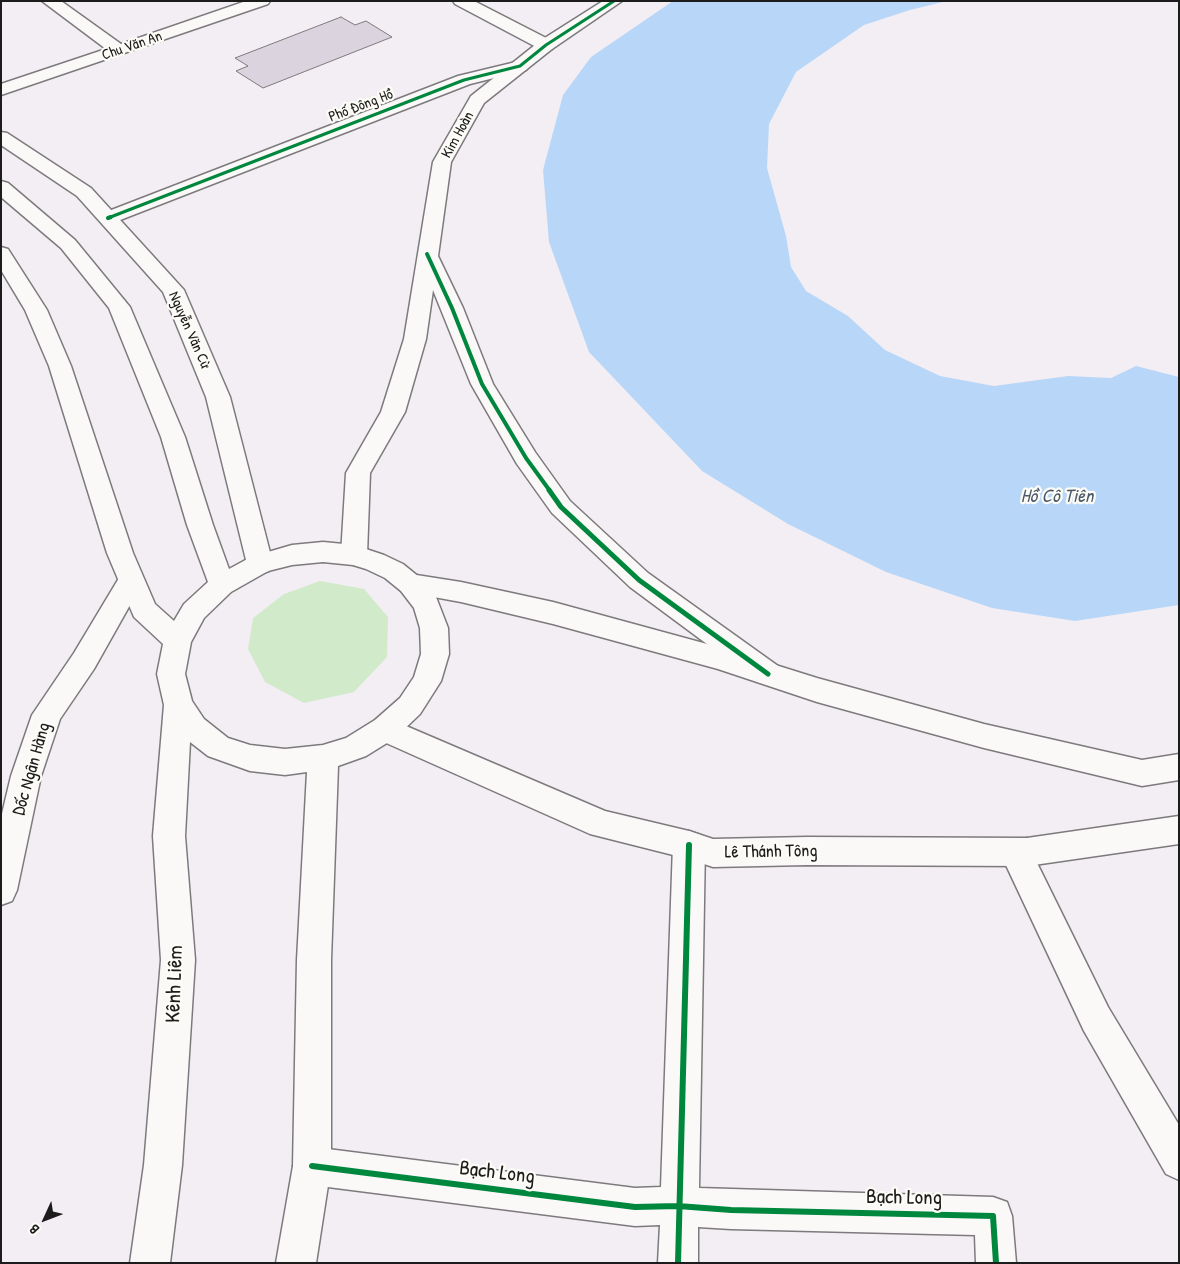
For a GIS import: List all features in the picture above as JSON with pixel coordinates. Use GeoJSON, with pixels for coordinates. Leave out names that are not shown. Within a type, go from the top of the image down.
{"type":"FeatureCollection","features":[{"type":"Feature","properties":{"kind":"street"},"geometry":{"type":"LineString","coordinates":[[50,1],[119,50]]}},
{"type":"Feature","properties":{"kind":"street","name":"Chu Văn An"},"geometry":{"type":"LineString","coordinates":[[1,90],[262,1]]}},
{"type":"Feature","properties":{"kind":"street"},"geometry":{"type":"LineString","coordinates":[[461,1],[546,45]]}},
{"type":"Feature","properties":{"kind":"street","name":"Phố Đông Hồ"},"geometry":{"type":"LineString","coordinates":[[108,218],[464,80],[520,66],[546,45],[614,1]]}},
{"type":"Feature","properties":{"kind":"street"},"geometry":{"type":"LineString","coordinates":[[204,6],[218,16]]}},
{"type":"Feature","properties":{"kind":"street","name":"Kim Hoàn"},"geometry":{"type":"LineString","coordinates":[[354,555],[358,473],[393,412],[415,339],[442,162],[477,100],[520,66]]}},
{"type":"Feature","properties":{"kind":"street","name":"Nguyễn Văn Cừ"},"geometry":{"type":"LineString","coordinates":[[1,138],[84,192],[173,290],[218,397],[260,564]]}},
{"type":"Feature","properties":{"kind":"street"},"geometry":{"type":"LineString","coordinates":[[1,187],[68,244],[119,307],[174,437],[200,525],[222,585]]}},
{"type":"Feature","properties":{"kind":"street"},"geometry":{"type":"LineString","coordinates":[[1,253],[36,310],[60,366],[93,475],[131,580],[144,610],[177,641]]}},
{"type":"Feature","properties":{"kind":"street"},"geometry":{"type":"LineString","coordinates":[[427,254],[452,308],[482,384],[526,458],[561,507],[639,580],[768,674]]}},
{"type":"Feature","properties":{"kind":"street"},"geometry":{"type":"LineString","coordinates":[[323,552],[354,555],[394,571],[410,584],[426,604],[434,628],[435,654],[427,681],[414,700],[385,730],[356,747],[323,758],[285,762],[250,758],[218,747],[194,728],[178,705],[171,674],[177,641],[194,610],[222,585],[260,564],[292,555],[323,552]]}},
{"type":"Feature","properties":{"kind":"street","name":"Dốc Ngân Hàng"},"geometry":{"type":"LineString","coordinates":[[1,890],[26,776],[48,715],[84,661],[131,580]]}},
{"type":"Feature","properties":{"kind":"street"},"geometry":{"type":"LineString","coordinates":[[410,584],[461,592],[553,613],[718,658],[817,690],[984,736],[1142,773],[1179,767]]}},
{"type":"Feature","properties":{"kind":"street","name":"Kênh Liêm"},"geometry":{"type":"LineString","coordinates":[[150,1263],[163,1165],[178,960],[169,836],[178,705]]}},
{"type":"Feature","properties":{"kind":"street","name":"Lê Thánh Tông"},"geometry":{"type":"LineString","coordinates":[[385,730],[601,824],[689,845],[713,853],[807,851],[1027,852],[1179,830]]}},
{"type":"Feature","properties":{"kind":"street"},"geometry":{"type":"LineString","coordinates":[[296,1263],[312,1166],[314,960],[323,758]]}},
{"type":"Feature","properties":{"kind":"street"},"geometry":{"type":"LineString","coordinates":[[678,1263],[689,845]]}},
{"type":"Feature","properties":{"kind":"street"},"geometry":{"type":"LineString","coordinates":[[1027,852],[1021,863],[1096,1020],[1179,1161]]}},
{"type":"Feature","properties":{"kind":"street","name":"Bạch Long"},"geometry":{"type":"LineString","coordinates":[[312,1166],[635,1207],[678,1206],[731,1210],[992,1216],[996,1263]]}},
{"type":"Feature","properties":{"kind":"green space"},"geometry":{"type":"Polygon","coordinates":[[[320,581],[364,589],[388,617],[387,657],[354,692],[304,703],[265,682],[248,649],[253,618],[284,594],[320,581]]]}},
{"type":"Feature","properties":{"kind":"water","name":"Hồ Cô Tiên"},"geometry":{"type":"Polygon","coordinates":[[[673,1],[947,1],[910,10],[864,25],[796,72],[769,124],[767,168],[786,236],[791,267],[806,291],[848,316],[885,350],[940,376],[994,386],[1068,376],[1111,378],[1136,366],[1179,377],[1179,605],[1075,621],[992,608],[886,572],[788,524],[702,471],[589,352],[549,242],[543,170],[563,95],[591,57],[673,1]]]}},
{"type":"Feature","properties":{"kind":"building"},"geometry":{"type":"Polygon","coordinates":[[[341,17],[355,25],[366,21],[392,37],[263,88],[236,71],[248,66],[235,58],[341,17]]]}},
{"type":"Feature","properties":{"kind":"cycle path"},"geometry":{"type":"LineString","coordinates":[[108,218],[464,80],[520,66],[546,45],[614,1]]}},
{"type":"Feature","properties":{"kind":"cycle path"},"geometry":{"type":"LineString","coordinates":[[427,254],[452,308],[482,384],[526,458],[561,507],[639,580],[768,674]]}},
{"type":"Feature","properties":{"kind":"cycle path"},"geometry":{"type":"LineString","coordinates":[[678,1263],[689,845]]}},
{"type":"Feature","properties":{"kind":"cycle path"},"geometry":{"type":"LineString","coordinates":[[312,1166],[635,1207],[678,1206],[731,1210],[993,1216],[996,1263]]}}]}
